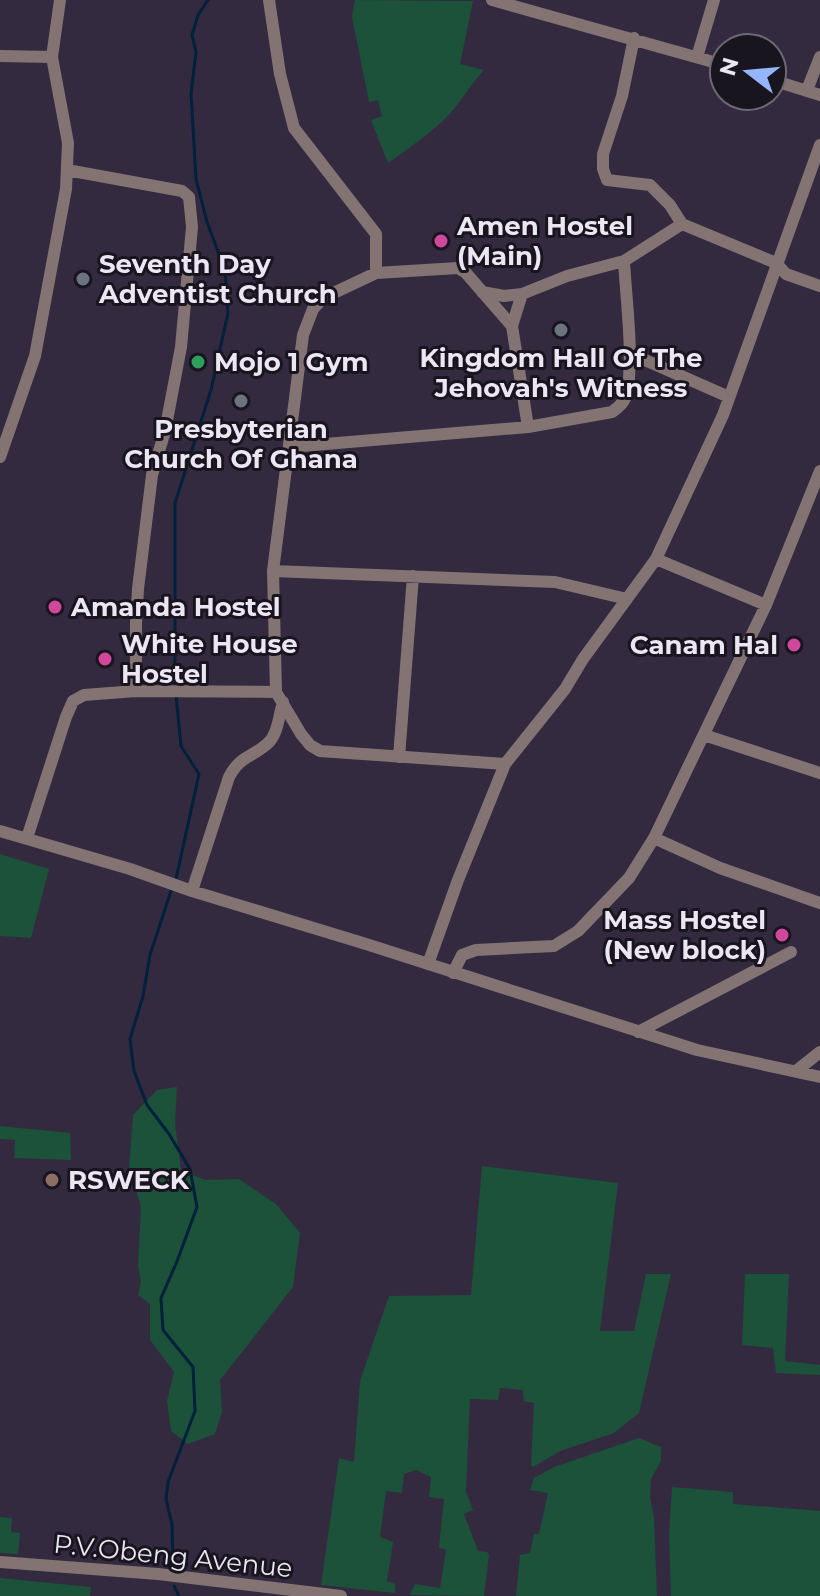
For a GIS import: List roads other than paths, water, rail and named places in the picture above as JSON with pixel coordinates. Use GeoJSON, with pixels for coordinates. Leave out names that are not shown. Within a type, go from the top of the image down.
{"type":"FeatureCollection","features":[{"type":"Feature","properties":{"kind":"street"},"geometry":{"type":"LineString","coordinates":[[0,457],[35,356],[66,189],[68,143],[52,57],[60,0]]}},
{"type":"Feature","properties":{"kind":"street"},"geometry":{"type":"LineString","coordinates":[[269,0],[280,74],[294,128],[376,234],[376,273]]}},
{"type":"Feature","properties":{"kind":"street"},"geometry":{"type":"LineString","coordinates":[[492,0],[708,60]]}},
{"type":"Feature","properties":{"kind":"street"},"geometry":{"type":"LineString","coordinates":[[697,57],[714,0]]}},
{"type":"Feature","properties":{"kind":"street"},"geometry":{"type":"LineString","coordinates":[[634,38],[622,96],[603,154],[607,180],[650,185],[665,198],[682,224],[776,263],[786,274],[820,286]]}},
{"type":"Feature","properties":{"kind":"street"},"geometry":{"type":"LineString","coordinates":[[0,56],[52,57]]}},
{"type":"Feature","properties":{"kind":"street"},"geometry":{"type":"LineString","coordinates":[[807,90],[820,57]]}},
{"type":"Feature","properties":{"kind":"street"},"geometry":{"type":"LineString","coordinates":[[788,85],[820,95]]}},
{"type":"Feature","properties":{"kind":"street"},"geometry":{"type":"LineString","coordinates":[[428,964],[505,764],[565,689],[656,559],[729,397],[776,263],[816,173],[820,145]]}},
{"type":"Feature","properties":{"kind":"street"},"geometry":{"type":"LineString","coordinates":[[67,170],[182,191],[189,197],[190,203],[191,240],[181,347],[165,431],[152,475],[138,589],[136,691]]}},
{"type":"Feature","properties":{"kind":"street"},"geometry":{"type":"LineString","coordinates":[[480,291],[504,296],[522,294],[567,276],[624,261],[682,224]]}},
{"type":"Feature","properties":{"kind":"street"},"geometry":{"type":"LineString","coordinates":[[290,447],[528,427],[612,412],[622,404],[627,394],[629,353],[624,261]]}},
{"type":"Feature","properties":{"kind":"street"},"geometry":{"type":"LineString","coordinates":[[192,891],[229,777],[237,762],[268,744],[274,734],[279,697],[273,571],[303,335],[313,309],[323,298],[376,273],[458,268],[466,273],[512,326]]}},
{"type":"Feature","properties":{"kind":"street"},"geometry":{"type":"LineString","coordinates":[[522,294],[512,326],[528,427]]}},
{"type":"Feature","properties":{"kind":"street"},"geometry":{"type":"LineString","coordinates":[[629,353],[729,397]]}},
{"type":"Feature","properties":{"kind":"street"},"geometry":{"type":"LineString","coordinates":[[453,973],[462,955],[476,950],[554,946],[578,931],[629,878],[654,838],[766,605],[820,471]]}},
{"type":"Feature","properties":{"kind":"street"},"geometry":{"type":"LineString","coordinates":[[807,507],[820,512]]}},
{"type":"Feature","properties":{"kind":"street"},"geometry":{"type":"LineString","coordinates":[[656,559],[766,605]]}},
{"type":"Feature","properties":{"kind":"street"},"geometry":{"type":"LineString","coordinates":[[273,571],[555,582],[627,599]]}},
{"type":"Feature","properties":{"kind":"street"},"geometry":{"type":"LineString","coordinates":[[399,757],[413,576]]}},
{"type":"Feature","properties":{"kind":"street"},"geometry":{"type":"LineString","coordinates":[[27,838],[73,701],[84,695],[136,691],[279,697]]}},
{"type":"Feature","properties":{"kind":"street"},"geometry":{"type":"LineString","coordinates":[[279,697],[310,745],[320,751],[505,764]]}},
{"type":"Feature","properties":{"kind":"street"},"geometry":{"type":"LineString","coordinates":[[704,735],[820,773]]}},
{"type":"Feature","properties":{"kind":"street"},"geometry":{"type":"LineString","coordinates":[[0,831],[130,869],[697,1050],[820,1077]]}},
{"type":"Feature","properties":{"kind":"street"},"geometry":{"type":"LineString","coordinates":[[654,838],[732,873],[820,903]]}},
{"type":"Feature","properties":{"kind":"street"},"geometry":{"type":"LineString","coordinates":[[638,1032],[791,952]]}},
{"type":"Feature","properties":{"kind":"street"},"geometry":{"type":"LineString","coordinates":[[796,1071],[820,1052]]}},
{"type":"Feature","properties":{"kind":"street","name":"P.V.Obeng Avenue"},"geometry":{"type":"LineString","coordinates":[[0,1562],[158,1574],[341,1596]]}},
{"type":"Feature","properties":{"kind":"waterway"},"geometry":{"type":"LineString","coordinates":[[175,688],[175,503],[211,390],[228,313],[225,270],[207,222],[196,179],[191,94],[196,52],[192,35],[198,15],[208,0]]}},
{"type":"Feature","properties":{"kind":"waterway"},"geometry":{"type":"LineString","coordinates":[[176,695],[181,746],[199,774],[176,879]]}},
{"type":"Feature","properties":{"kind":"waterway"},"geometry":{"type":"LineString","coordinates":[[171,891],[150,955],[143,996],[130,1039],[134,1071],[147,1105],[190,1169],[197,1207],[176,1264]]}},
{"type":"Feature","properties":{"kind":"waterway"},"geometry":{"type":"LineString","coordinates":[[173,1562],[172,1525],[166,1499],[168,1482],[195,1411],[193,1367],[163,1330],[161,1298],[175,1266]]}},
{"type":"Feature","properties":{"kind":"waterway"},"geometry":{"type":"LineString","coordinates":[[174,1586],[179,1596]]}},
{"type":"Feature","properties":{"kind":"place","name":"Amen Hostel (Main)"},"geometry":{"type":"Point","coordinates":[441,241]}},
{"type":"Feature","properties":{"kind":"place","name":"Seventh Day Adventist Church"},"geometry":{"type":"Point","coordinates":[83,279]}},
{"type":"Feature","properties":{"kind":"place","name":"Kingdom Hall Of The Jehovah's Witness"},"geometry":{"type":"Point","coordinates":[561,330]}},
{"type":"Feature","properties":{"kind":"place","name":"Mojo 1 Gym"},"geometry":{"type":"Point","coordinates":[198,362]}},
{"type":"Feature","properties":{"kind":"place","name":"Presbyterian Church Of Ghana"},"geometry":{"type":"Point","coordinates":[241,401]}},
{"type":"Feature","properties":{"kind":"place","name":"Amanda Hostel"},"geometry":{"type":"Point","coordinates":[55,607]}},
{"type":"Feature","properties":{"kind":"place","name":"Canam Hal"},"geometry":{"type":"Point","coordinates":[794,645]}},
{"type":"Feature","properties":{"kind":"place","name":"White House Hostel"},"geometry":{"type":"Point","coordinates":[105,659]}},
{"type":"Feature","properties":{"kind":"place","name":"Mass Hostel (New block)"},"geometry":{"type":"Point","coordinates":[782,935]}},
{"type":"Feature","properties":{"kind":"place","name":"RSWECK"},"geometry":{"type":"Point","coordinates":[52,1180]}}]}
